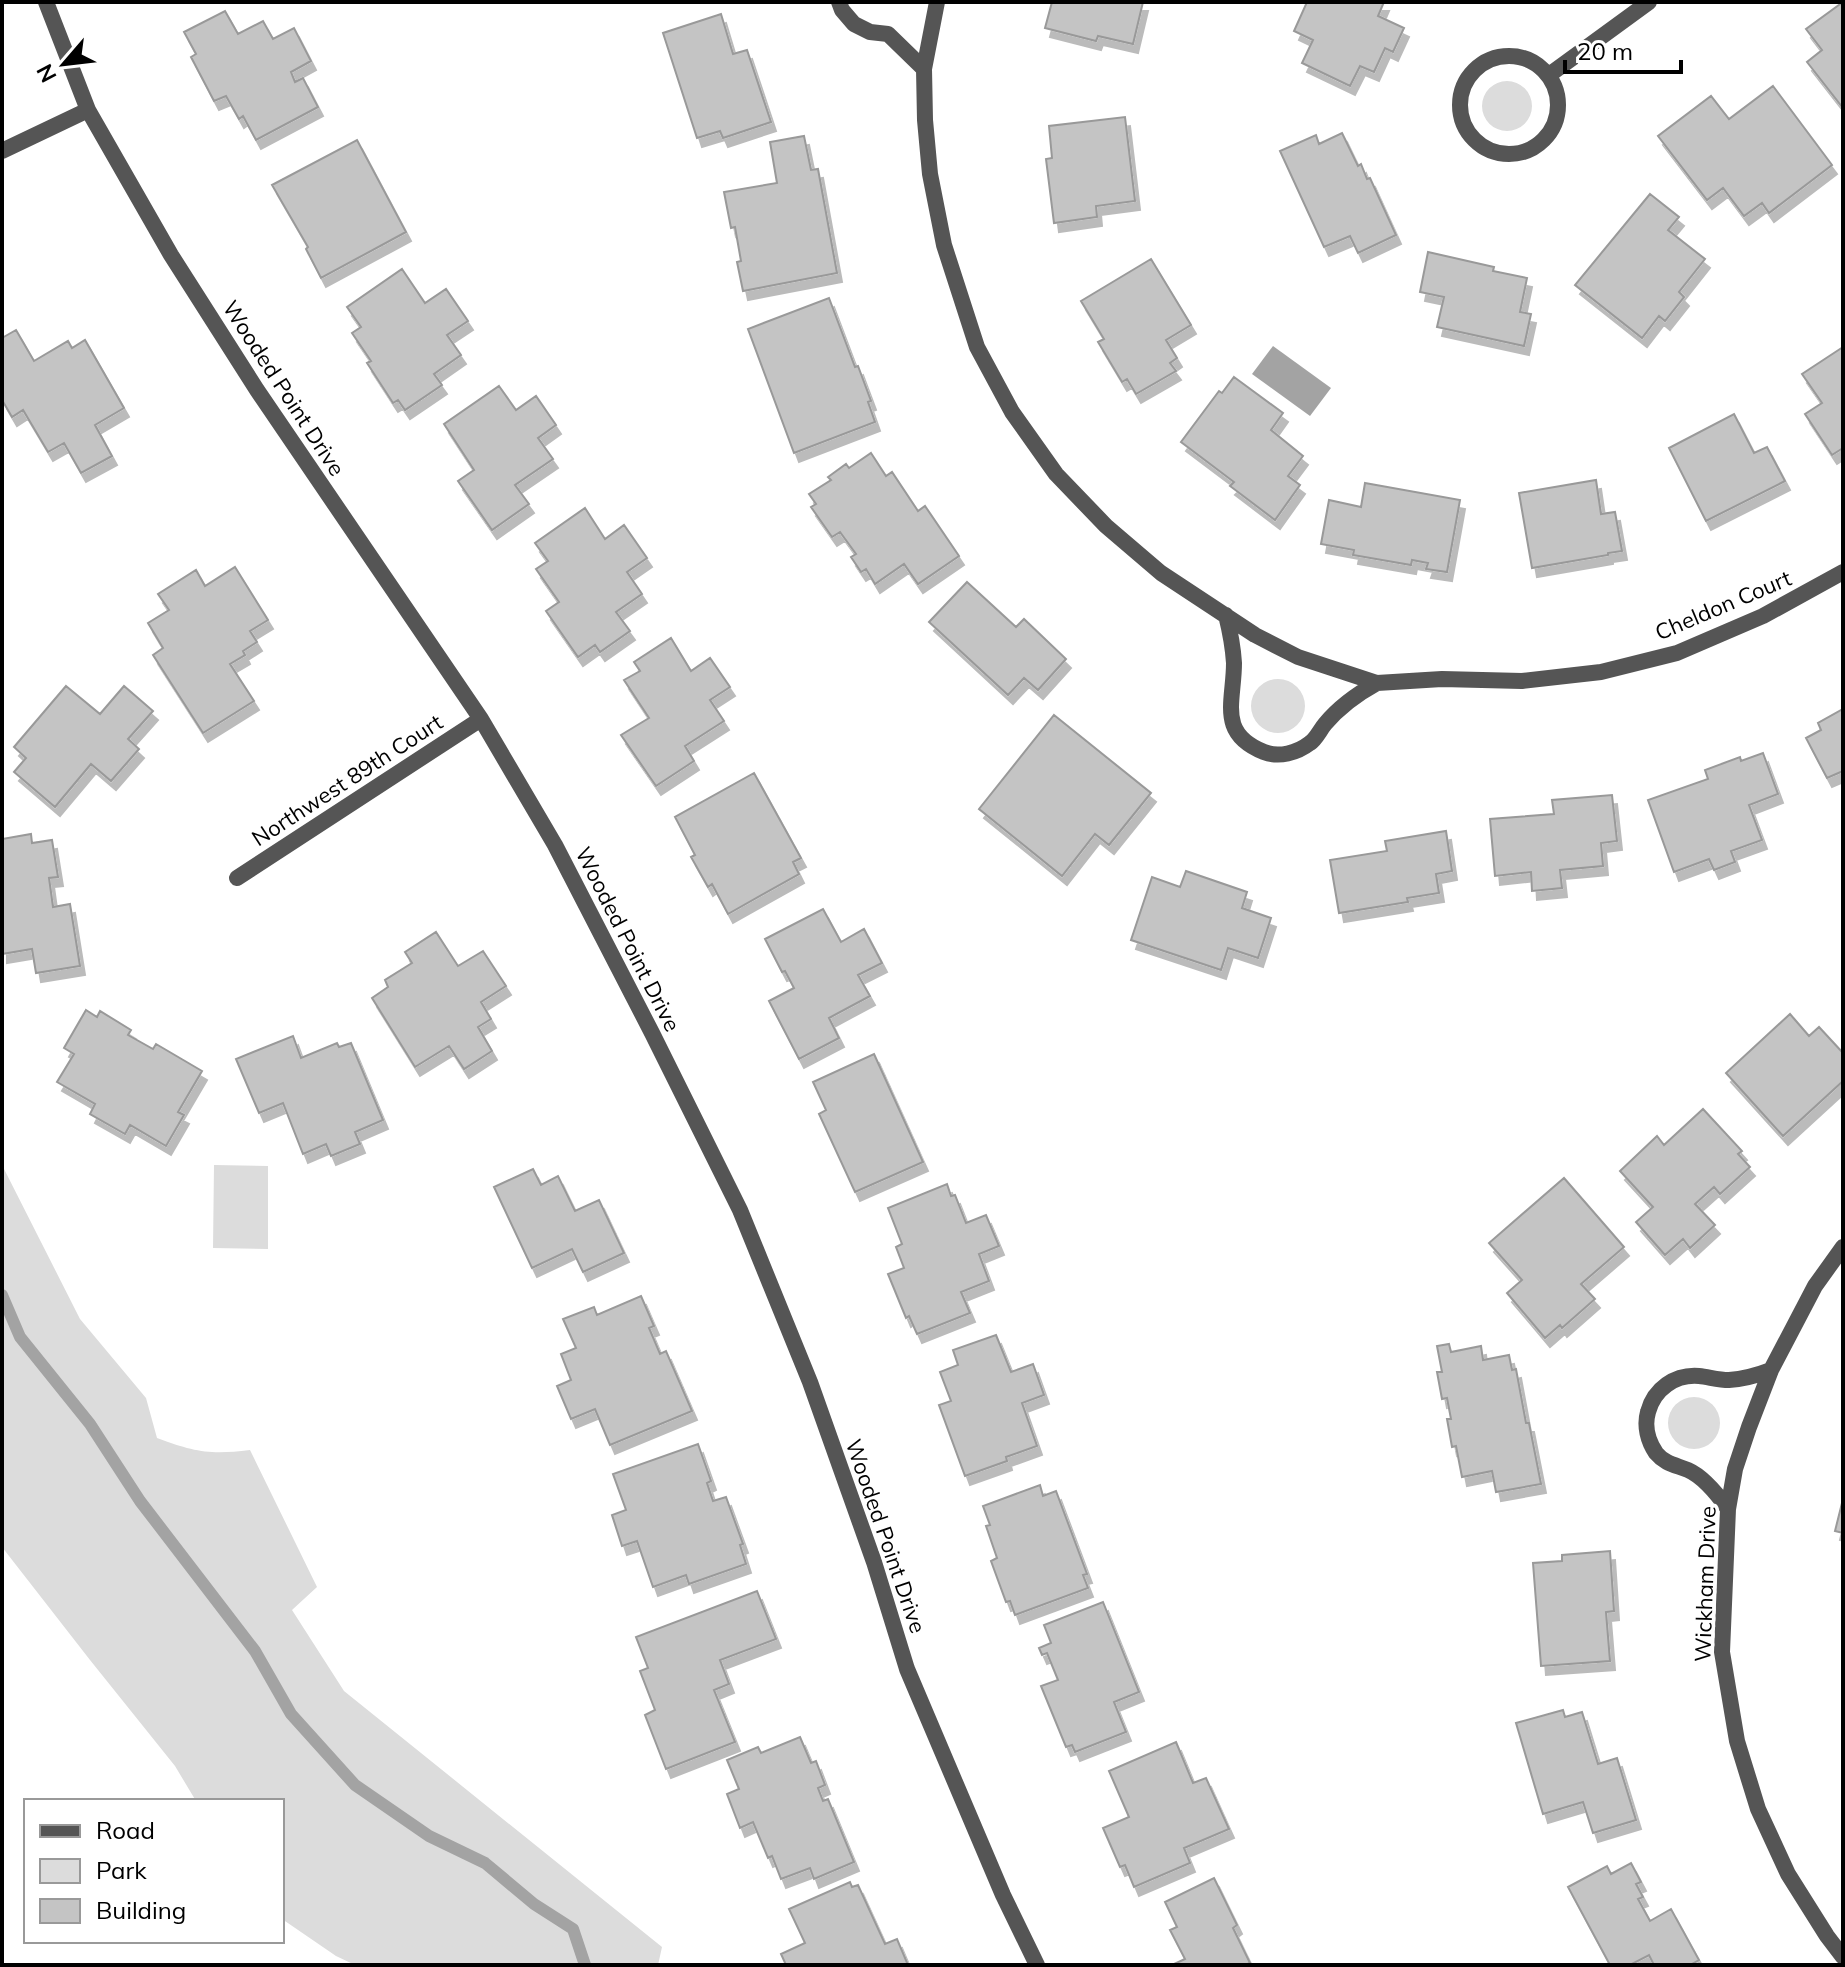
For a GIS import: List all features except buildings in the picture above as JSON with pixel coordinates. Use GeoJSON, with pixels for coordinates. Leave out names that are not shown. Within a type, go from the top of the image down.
{"type":"FeatureCollection","features":[{"type":"Feature","properties":{"kind":"street","name":"Wooded Point Drive"},"geometry":{"type":"LineString","coordinates":[[46,2],[88,110],[171,255],[257,390],[481,719],[555,845],[652,1033],[740,1210],[810,1382],[874,1562],[907,1669],[1003,1895],[1037,1965]]}},
{"type":"Feature","properties":{"kind":"street"},"geometry":{"type":"LineString","coordinates":[[839,2],[854,24],[870,32],[888,34],[924,69]]}},
{"type":"Feature","properties":{"kind":"street","name":"Cheldon Court"},"geometry":{"type":"LineString","coordinates":[[937,2],[924,69],[930,174],[944,245],[977,347],[1012,412],[1056,474],[1106,526],[1161,573],[1255,635],[1298,657],[1377,683],[1442,679],[1522,681],[1601,672],[1677,653],[1763,616],[1843,572]]}},
{"type":"Feature","properties":{"kind":"street"},"geometry":{"type":"LineString","coordinates":[[1549,75],[1649,2]]}},
{"type":"Feature","properties":{"kind":"street"},"geometry":{"type":"LineString","coordinates":[[1508,55],[1523,58],[1549,75],[1556,91],[1558,108],[1554,125],[1545,139],[1531,149],[1514,155],[1497,153],[1481,146],[1469,134],[1459,106],[1461,90],[1468,76],[1479,65],[1508,55]]}},
{"type":"Feature","properties":{"kind":"street"},"geometry":{"type":"LineString","coordinates":[[2,151],[88,110]]}},
{"type":"Feature","properties":{"kind":"street","name":"Cheldon Court"},"geometry":{"type":"LineString","coordinates":[[1226,615],[1234,663],[1229,709],[1236,730],[1250,746],[1271,754],[1292,753],[1311,743],[1339,708],[1357,693],[1377,683]]}},
{"type":"Feature","properties":{"kind":"street","name":"Northwest 89th Court"},"geometry":{"type":"LineString","coordinates":[[237,878],[481,719]]}},
{"type":"Feature","properties":{"kind":"street","name":"Wickham Drive"},"geometry":{"type":"LineString","coordinates":[[1843,1247],[1815,1286],[1771,1370],[1735,1469],[1728,1509],[1722,1652],[1737,1741],[1758,1809],[1788,1874],[1843,1957]]}},
{"type":"Feature","properties":{"kind":"street"},"geometry":{"type":"LineString","coordinates":[[1728,1509],[1689,1470],[1679,1469],[1657,1454],[1647,1430],[1646,1417],[1650,1404],[1656,1393],[1678,1378],[1690,1375],[1732,1380],[1771,1370]]}},
{"type":"Feature","properties":{"kind":"green space"},"geometry":{"type":"Polygon","coordinates":[[[1507,81],[1525,88],[1532,106],[1525,124],[1507,131],[1489,124],[1482,106],[1489,88],[1507,81]]]}},
{"type":"Feature","properties":{"kind":"green space"},"geometry":{"type":"Polygon","coordinates":[[[1278,679],[1297,687],[1305,706],[1297,725],[1278,733],[1259,725],[1251,706],[1259,687],[1278,679]]]}},
{"type":"Feature","properties":{"kind":"green space"},"geometry":{"type":"Polygon","coordinates":[[[2,1165],[80,1319],[146,1398],[157,1438],[203,1451],[250,1450],[317,1587],[292,1610],[344,1691],[662,1947],[658,1965],[355,1965],[336,1956],[284,1920],[284,1799],[195,1799],[175,1766],[2,1547],[2,1165]]]}},
{"type":"Feature","properties":{"kind":"green space"},"geometry":{"type":"Polygon","coordinates":[[[214,1165],[268,1166],[268,1249],[213,1248],[214,1165]]]}},
{"type":"Feature","properties":{"kind":"green space"},"geometry":{"type":"Polygon","coordinates":[[[1694,1397],[1713,1404],[1720,1423],[1713,1442],[1694,1449],[1675,1442],[1668,1423],[1675,1404],[1694,1397]]]}},
{"type":"Feature","properties":{"kind":"shaded area"},"geometry":{"type":"Polygon","coordinates":[[[1273,346],[1331,388],[1310,416],[1252,374],[1273,346]]]}},
{"type":"Feature","properties":{"kind":"waterway"},"geometry":{"type":"LineString","coordinates":[[2,1295],[20,1337],[90,1424],[140,1501],[255,1651],[291,1714],[355,1785],[429,1836],[485,1863],[534,1904],[573,1929],[585,1965]]}}]}
